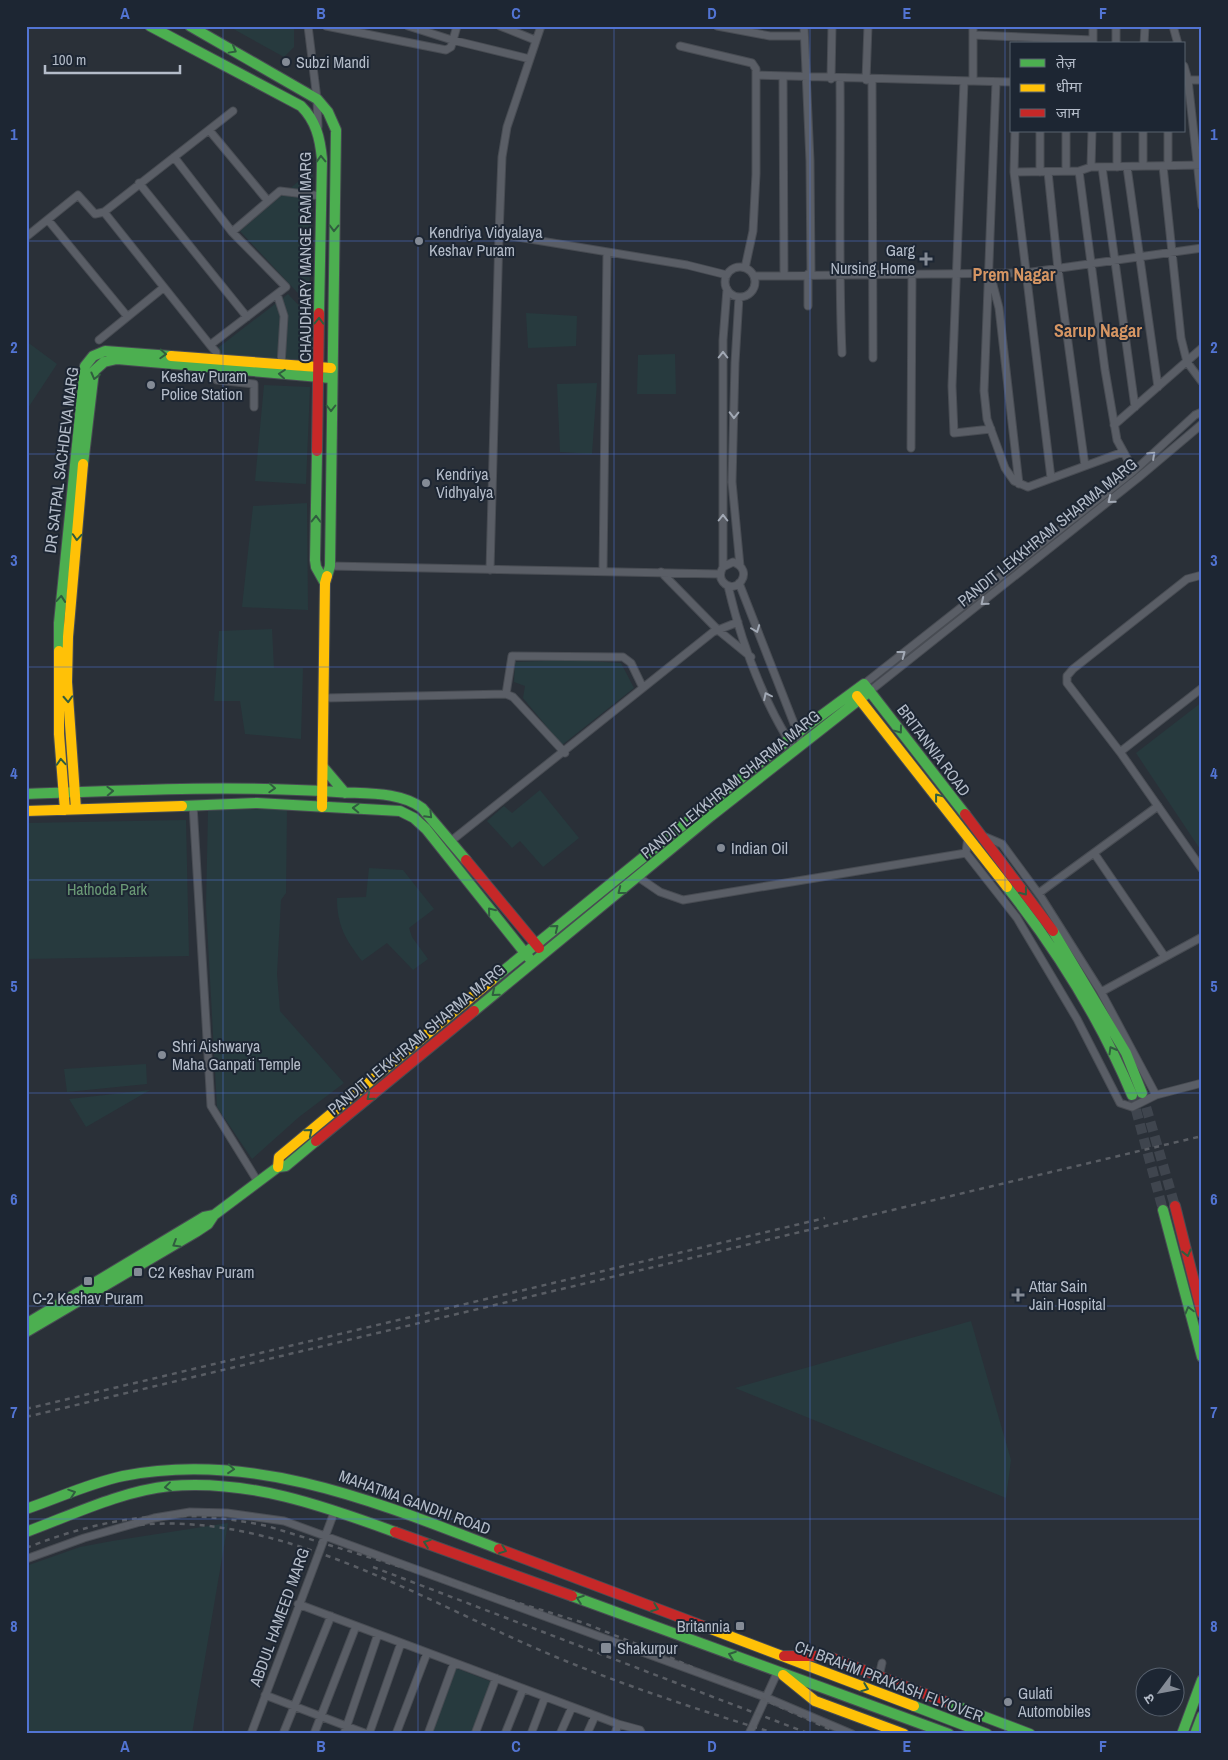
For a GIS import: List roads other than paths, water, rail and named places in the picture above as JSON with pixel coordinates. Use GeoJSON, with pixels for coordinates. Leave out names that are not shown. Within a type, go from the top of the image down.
{"type":"FeatureCollection","features":[{"type":"Feature","properties":{"kind":"main road","name":"CHAUDHARY MANGE RAM MARG"},"geometry":{"type":"LineString","coordinates":[[150,26],[301,106],[308,112],[318,130],[322,159],[316,568],[325,583]]}},
{"type":"Feature","properties":{"kind":"main road","name":"CHAUDHARY MANGE RAM MARG"},"geometry":{"type":"LineString","coordinates":[[190,26],[318,99],[328,112],[336,130],[331,373],[330,566],[325,583],[325,698],[322,807]]}},
{"type":"Feature","properties":{"kind":"main road","name":"DR SATPAL SACHDEVA MARG"},"geometry":{"type":"LineString","coordinates":[[65,810],[68,793],[59,734],[59,622],[85,366],[90,357],[97,352],[110,351],[217,363],[282,365],[319,373],[331,373]]}},
{"type":"Feature","properties":{"kind":"main road"},"geometry":{"type":"LineString","coordinates":[[217,363],[319,373]]}},
{"type":"Feature","properties":{"kind":"main road","name":"PANDIT LEKKHRAM SHARMA MARG"},"geometry":{"type":"LineString","coordinates":[[278,1167],[279,1156],[524,952],[792,736],[867,687]]}},
{"type":"Feature","properties":{"kind":"main road","name":"BRITANNIA ROAD"},"geometry":{"type":"LineString","coordinates":[[867,687],[1049,924],[1126,1053],[1142,1093]]}},
{"type":"Feature","properties":{"kind":"main road","name":"PANDIT LEKKHRAM SHARMA MARG"},"geometry":{"type":"LineString","coordinates":[[26,1332],[131,1266],[204,1217],[214,1214],[278,1167],[286,1166],[532,962],[798,746],[856,695]]}},
{"type":"Feature","properties":{"kind":"main road","name":"BRITANNIA ROAD"},"geometry":{"type":"LineString","coordinates":[[856,695],[1041,930],[1116,1057],[1132,1095]]}},
{"type":"Feature","properties":{"kind":"main road"},"geometry":{"type":"LineString","coordinates":[[323,766],[345,793]]}},
{"type":"Feature","properties":{"kind":"main road"},"geometry":{"type":"LineString","coordinates":[[26,794],[238,786],[398,797],[411,801],[422,808],[543,953]]}},
{"type":"Feature","properties":{"kind":"main road"},"geometry":{"type":"LineString","coordinates":[[68,793],[76,809]]}},
{"type":"Feature","properties":{"kind":"main road"},"geometry":{"type":"LineString","coordinates":[[26,811],[257,803],[400,811],[414,818],[426,829],[532,962]]}},
{"type":"Feature","properties":{"kind":"main road"},"geometry":{"type":"LineString","coordinates":[[1176,1206],[1202,1313]]}},
{"type":"Feature","properties":{"kind":"main road"},"geometry":{"type":"LineString","coordinates":[[1163,1210],[1202,1357]]}},
{"type":"Feature","properties":{"kind":"main road","name":"PANDIT LEKKHRAM SHARMA MARG"},"geometry":{"type":"LineString","coordinates":[[26,1324],[131,1266]]}},
{"type":"Feature","properties":{"kind":"main road","name":"MAHATMA GANDHI ROAD"},"geometry":{"type":"LineString","coordinates":[[26,1509],[117,1478],[167,1470],[216,1468],[270,1473],[338,1490],[405,1513],[780,1656]]}},
{"type":"Feature","properties":{"kind":"main road"},"geometry":{"type":"LineString","coordinates":[[26,1532],[127,1495],[170,1486],[216,1486],[268,1492],[335,1510],[778,1671],[815,1701],[904,1734]]}},
{"type":"Feature","properties":{"kind":"main road"},"geometry":{"type":"LineString","coordinates":[[780,1656],[827,1656],[1030,1734]]}},
{"type":"Feature","properties":{"kind":"main road","name":"CH BRAHM PRAKASH FLYOVER"},"geometry":{"type":"LineString","coordinates":[[780,1656],[987,1734]]}},
{"type":"Feature","properties":{"kind":"main road","name":"CH BRAHM PRAKASH FLYOVER"},"geometry":{"type":"LineString","coordinates":[[778,1671],[949,1734]]}},
{"type":"Feature","properties":{"kind":"main road"},"geometry":{"type":"LineString","coordinates":[[1182,1734],[1202,1680]]}},
{"type":"Feature","properties":{"kind":"main road"},"geometry":{"type":"LineString","coordinates":[[1195,1734],[1202,1716]]}},
{"type":"Feature","properties":{"kind":"street"},"geometry":{"type":"LineString","coordinates":[[308,26],[318,99],[318,130]]}},
{"type":"Feature","properties":{"kind":"street"},"geometry":{"type":"LineString","coordinates":[[326,26],[446,50],[451,47],[457,26]]}},
{"type":"Feature","properties":{"kind":"street"},"geometry":{"type":"LineString","coordinates":[[408,26],[452,40],[530,59]]}},
{"type":"Feature","properties":{"kind":"street"},"geometry":{"type":"LineString","coordinates":[[500,26],[535,40]]}},
{"type":"Feature","properties":{"kind":"street"},"geometry":{"type":"LineString","coordinates":[[490,570],[502,157],[507,128],[541,26]]}},
{"type":"Feature","properties":{"kind":"street"},"geometry":{"type":"LineString","coordinates":[[717,26],[770,36],[804,36]]}},
{"type":"Feature","properties":{"kind":"street"},"geometry":{"type":"LineString","coordinates":[[804,26],[807,78],[810,274],[808,306]]}},
{"type":"Feature","properties":{"kind":"street"},"geometry":{"type":"LineString","coordinates":[[831,78],[832,26]]}},
{"type":"Feature","properties":{"kind":"street"},"geometry":{"type":"LineString","coordinates":[[868,26],[873,358]]}},
{"type":"Feature","properties":{"kind":"street"},"geometry":{"type":"LineString","coordinates":[[973,26],[973,81]]}},
{"type":"Feature","properties":{"kind":"street"},"geometry":{"type":"LineString","coordinates":[[973,35],[1093,42],[1093,26]]}},
{"type":"Feature","properties":{"kind":"street"},"geometry":{"type":"LineString","coordinates":[[1116,26],[1116,42]]}},
{"type":"Feature","properties":{"kind":"street"},"geometry":{"type":"LineString","coordinates":[[1144,42],[1145,26]]}},
{"type":"Feature","properties":{"kind":"street"},"geometry":{"type":"LineString","coordinates":[[1173,26],[1177,42]]}},
{"type":"Feature","properties":{"kind":"street"},"geometry":{"type":"LineString","coordinates":[[680,46],[752,63],[755,66],[757,75],[753,231],[745,268]]}},
{"type":"Feature","properties":{"kind":"street"},"geometry":{"type":"LineString","coordinates":[[757,75],[869,80],[1010,82]]}},
{"type":"Feature","properties":{"kind":"street"},"geometry":{"type":"LineString","coordinates":[[783,77],[784,275]]}},
{"type":"Feature","properties":{"kind":"street"},"geometry":{"type":"LineString","coordinates":[[840,79],[842,193],[839,274],[842,353]]}},
{"type":"Feature","properties":{"kind":"street"},"geometry":{"type":"LineString","coordinates":[[1202,80],[1186,80],[1199,165],[1202,206]]}},
{"type":"Feature","properties":{"kind":"street"},"geometry":{"type":"LineString","coordinates":[[964,81],[952,386],[954,433],[991,429]]}},
{"type":"Feature","properties":{"kind":"street"},"geometry":{"type":"LineString","coordinates":[[996,82],[984,391],[987,419],[1005,468],[1019,484],[1028,488],[1123,452]]}},
{"type":"Feature","properties":{"kind":"street"},"geometry":{"type":"LineString","coordinates":[[26,237],[78,196],[95,214],[104,212],[232,111]]}},
{"type":"Feature","properties":{"kind":"street"},"geometry":{"type":"LineString","coordinates":[[209,130],[268,201]]}},
{"type":"Feature","properties":{"kind":"street"},"geometry":{"type":"LineString","coordinates":[[1015,132],[1014,172],[1025,273],[1052,478]]}},
{"type":"Feature","properties":{"kind":"street"},"geometry":{"type":"LineString","coordinates":[[1040,132],[1040,172]]}},
{"type":"Feature","properties":{"kind":"street"},"geometry":{"type":"LineString","coordinates":[[1066,132],[1066,171]]}},
{"type":"Feature","properties":{"kind":"street"},"geometry":{"type":"LineString","coordinates":[[1091,167],[1092,132]]}},
{"type":"Feature","properties":{"kind":"street"},"geometry":{"type":"LineString","coordinates":[[1116,132],[1117,167]]}},
{"type":"Feature","properties":{"kind":"street"},"geometry":{"type":"LineString","coordinates":[[1143,132],[1144,166]]}},
{"type":"Feature","properties":{"kind":"street"},"geometry":{"type":"LineString","coordinates":[[1168,132],[1166,166],[1181,338],[1186,362],[1202,382]]}},
{"type":"Feature","properties":{"kind":"street"},"geometry":{"type":"LineString","coordinates":[[174,157],[232,232],[286,288],[210,345]]}},
{"type":"Feature","properties":{"kind":"street"},"geometry":{"type":"LineString","coordinates":[[1014,172],[1079,171],[1091,167],[1199,165]]}},
{"type":"Feature","properties":{"kind":"street"},"geometry":{"type":"LineString","coordinates":[[1127,166],[1158,387]]}},
{"type":"Feature","properties":{"kind":"street"},"geometry":{"type":"LineString","coordinates":[[1102,167],[1135,407]]}},
{"type":"Feature","properties":{"kind":"street"},"geometry":{"type":"LineString","coordinates":[[1079,171],[1114,425],[1117,440],[1134,471]]}},
{"type":"Feature","properties":{"kind":"street"},"geometry":{"type":"LineString","coordinates":[[1048,172],[1058,268],[1086,466]]}},
{"type":"Feature","properties":{"kind":"street"},"geometry":{"type":"LineString","coordinates":[[139,184],[247,317]]}},
{"type":"Feature","properties":{"kind":"street"},"geometry":{"type":"LineString","coordinates":[[232,232],[280,191],[321,196]]}},
{"type":"Feature","properties":{"kind":"street"},"geometry":{"type":"LineString","coordinates":[[104,212],[216,352],[217,380],[254,384],[254,407]]}},
{"type":"Feature","properties":{"kind":"street"},"geometry":{"type":"LineString","coordinates":[[48,220],[126,316]]}},
{"type":"Feature","properties":{"kind":"street"},"geometry":{"type":"LineString","coordinates":[[499,234],[687,265],[727,275]]}},
{"type":"Feature","properties":{"kind":"street"},"geometry":{"type":"LineString","coordinates":[[754,276],[1025,273],[1202,248]]}},
{"type":"Feature","properties":{"kind":"street"},"geometry":{"type":"LineString","coordinates":[[603,571],[607,253]]}},
{"type":"Feature","properties":{"kind":"street"},"geometry":{"type":"LineString","coordinates":[[727,289],[739,297],[744,296],[752,291],[755,281],[754,276],[745,268],[734,269],[727,275],[723,340],[722,581],[728,586],[738,622],[751,657],[798,746]]}},
{"type":"Feature","properties":{"kind":"street"},"geometry":{"type":"LineString","coordinates":[[990,274],[999,308],[1019,484]]}},
{"type":"Feature","properties":{"kind":"street"},"geometry":{"type":"LineString","coordinates":[[911,448],[912,275]]}},
{"type":"Feature","properties":{"kind":"street"},"geometry":{"type":"LineString","coordinates":[[99,340],[126,316],[163,288]]}},
{"type":"Feature","properties":{"kind":"street"},"geometry":{"type":"LineString","coordinates":[[277,294],[284,316],[282,365]]}},
{"type":"Feature","properties":{"kind":"street"},"geometry":{"type":"LineString","coordinates":[[739,297],[735,362],[732,482],[740,566]]}},
{"type":"Feature","properties":{"kind":"street"},"geometry":{"type":"LineString","coordinates":[[1114,425],[1202,348]]}},
{"type":"Feature","properties":{"kind":"street"},"geometry":{"type":"LineString","coordinates":[[867,687],[1134,471],[1195,415],[1202,412]]}},
{"type":"Feature","properties":{"kind":"street","name":"PANDIT LEKKHRAM SHARMA MARG"},"geometry":{"type":"LineString","coordinates":[[867,687],[1138,478],[1202,424]]}},
{"type":"Feature","properties":{"kind":"street"},"geometry":{"type":"LineString","coordinates":[[330,566],[661,572],[721,570],[733,562],[740,566],[744,572],[740,583],[792,736]]}},
{"type":"Feature","properties":{"kind":"street"},"geometry":{"type":"LineString","coordinates":[[661,572],[718,630],[751,657]]}},
{"type":"Feature","properties":{"kind":"street"},"geometry":{"type":"LineString","coordinates":[[1202,575],[1187,579],[1073,669],[1067,676],[1067,683],[1120,752],[1202,869]]}},
{"type":"Feature","properties":{"kind":"street"},"geometry":{"type":"LineString","coordinates":[[728,586],[740,583]]}},
{"type":"Feature","properties":{"kind":"street"},"geometry":{"type":"LineString","coordinates":[[451,841],[718,630],[738,622]]}},
{"type":"Feature","properties":{"kind":"street"},"geometry":{"type":"LineString","coordinates":[[506,694],[512,656],[623,657],[631,662],[643,688]]}},
{"type":"Feature","properties":{"kind":"street"},"geometry":{"type":"LineString","coordinates":[[1120,752],[1202,688]]}},
{"type":"Feature","properties":{"kind":"street"},"geometry":{"type":"LineString","coordinates":[[325,698],[506,694],[513,697],[564,752]]}},
{"type":"Feature","properties":{"kind":"street"},"geometry":{"type":"LineString","coordinates":[[193,805],[211,1106],[258,1182]]}},
{"type":"Feature","properties":{"kind":"street"},"geometry":{"type":"LineString","coordinates":[[1039,893],[1158,806]]}},
{"type":"Feature","properties":{"kind":"street"},"geometry":{"type":"LineString","coordinates":[[980,835],[1002,844],[1039,893],[1101,992],[1156,1095]]}},
{"type":"Feature","properties":{"kind":"street"},"geometry":{"type":"LineString","coordinates":[[968,836],[966,853],[1017,918],[1077,1019],[1120,1103],[1132,1107],[1156,1095],[1202,1083]]}},
{"type":"Feature","properties":{"kind":"street"},"geometry":{"type":"LineString","coordinates":[[638,877],[660,892],[683,900],[966,853]]}},
{"type":"Feature","properties":{"kind":"street"},"geometry":{"type":"LineString","coordinates":[[1094,853],[1165,957]]}},
{"type":"Feature","properties":{"kind":"street"},"geometry":{"type":"LineString","coordinates":[[1101,992],[1202,937]]}},
{"type":"Feature","properties":{"kind":"street","name":"ABDUL HAMEED MARG"},"geometry":{"type":"LineString","coordinates":[[251,1734],[298,1604],[335,1510]]}},
{"type":"Feature","properties":{"kind":"street"},"geometry":{"type":"LineString","coordinates":[[26,1559],[128,1526],[190,1512],[226,1512],[284,1521],[765,1697],[852,1734]]}},
{"type":"Feature","properties":{"kind":"street"},"geometry":{"type":"LineString","coordinates":[[298,1604],[595,1716],[640,1730],[642,1734]]}},
{"type":"Feature","properties":{"kind":"street"},"geometry":{"type":"LineString","coordinates":[[283,1734],[332,1616]]}},
{"type":"Feature","properties":{"kind":"street"},"geometry":{"type":"LineString","coordinates":[[314,1734],[356,1626]]}},
{"type":"Feature","properties":{"kind":"street"},"geometry":{"type":"LineString","coordinates":[[344,1734],[378,1634]]}},
{"type":"Feature","properties":{"kind":"street"},"geometry":{"type":"LineString","coordinates":[[265,1695],[368,1734],[401,1643]]}},
{"type":"Feature","properties":{"kind":"street"},"geometry":{"type":"LineString","coordinates":[[396,1734],[427,1652]]}},
{"type":"Feature","properties":{"kind":"street"},"geometry":{"type":"LineString","coordinates":[[428,1734],[454,1663]]}},
{"type":"Feature","properties":{"kind":"street"},"geometry":{"type":"LineString","coordinates":[[879,1676],[882,1663]]}},
{"type":"Feature","properties":{"kind":"street"},"geometry":{"type":"LineString","coordinates":[[749,1734],[778,1671]]}},
{"type":"Feature","properties":{"kind":"street"},"geometry":{"type":"LineString","coordinates":[[475,1734],[496,1678]]}},
{"type":"Feature","properties":{"kind":"street"},"geometry":{"type":"LineString","coordinates":[[505,1734],[523,1688]]}},
{"type":"Feature","properties":{"kind":"street"},"geometry":{"type":"LineString","coordinates":[[532,1734],[545,1697]]}},
{"type":"Feature","properties":{"kind":"street"},"geometry":{"type":"LineString","coordinates":[[560,1734],[572,1707]]}},
{"type":"Feature","properties":{"kind":"street"},"geometry":{"type":"LineString","coordinates":[[587,1734],[595,1716]]}},
{"type":"Feature","properties":{"kind":"street"},"geometry":{"type":"LineString","coordinates":[[615,1734],[618,1724]]}},
{"type":"Feature","properties":{"kind":"tunnel"},"geometry":{"type":"LineString","coordinates":[[1142,1093],[1175,1206]]}},
{"type":"Feature","properties":{"kind":"tunnel"},"geometry":{"type":"LineString","coordinates":[[1132,1095],[1163,1210]]}},
{"type":"Feature","properties":{"kind":"railway"},"geometry":{"type":"LineString","coordinates":[[26,1417],[1202,1136]]}},
{"type":"Feature","properties":{"kind":"railway"},"geometry":{"type":"LineString","coordinates":[[26,1409],[825,1218]]}},
{"type":"Feature","properties":{"kind":"railway"},"geometry":{"type":"LineString","coordinates":[[26,1548],[87,1528],[145,1517],[204,1517],[267,1526],[584,1623],[674,1659],[840,1734]]}},
{"type":"Feature","properties":{"kind":"railway"},"geometry":{"type":"LineString","coordinates":[[110,1529],[168,1524],[225,1528],[283,1541],[339,1560],[583,1668],[665,1698],[777,1734]]}},
{"type":"Feature","properties":{"kind":"railway"},"geometry":{"type":"LineString","coordinates":[[373,1567],[810,1734]]}},
{"type":"Feature","properties":{"kind":"place","name":"Subzi Mandi"},"geometry":{"type":"Point","coordinates":[286,62]}},
{"type":"Feature","properties":{"kind":"place","name":"Kendriya Vidyalaya Keshav Puram"},"geometry":{"type":"Point","coordinates":[419,241]}},
{"type":"Feature","properties":{"kind":"place","name":"Garg Nursing Home"},"geometry":{"type":"Point","coordinates":[926,259]}},
{"type":"Feature","properties":{"kind":"place","name":"Keshav Puram Police Station"},"geometry":{"type":"Point","coordinates":[151,385]}},
{"type":"Feature","properties":{"kind":"place","name":"Kendriya Vidhyalya"},"geometry":{"type":"Point","coordinates":[426,483]}},
{"type":"Feature","properties":{"kind":"place","name":"Indian Oil"},"geometry":{"type":"Point","coordinates":[721,848]}},
{"type":"Feature","properties":{"kind":"place","name":"Shri Aishwarya Maha Ganpati Temple"},"geometry":{"type":"Point","coordinates":[162,1055]}},
{"type":"Feature","properties":{"kind":"place","name":"C2 Keshav Puram"},"geometry":{"type":"Point","coordinates":[138,1272]}},
{"type":"Feature","properties":{"kind":"place","name":"C-2 Keshav Puram"},"geometry":{"type":"Point","coordinates":[88,1281]}},
{"type":"Feature","properties":{"kind":"place","name":"Attar Sain Jain Hospital"},"geometry":{"type":"Point","coordinates":[1018,1295]}},
{"type":"Feature","properties":{"kind":"place","name":"Britannia"},"geometry":{"type":"Point","coordinates":[740,1626]}},
{"type":"Feature","properties":{"kind":"place","name":"Shakurpur"},"geometry":{"type":"Point","coordinates":[606,1648]}},
{"type":"Feature","properties":{"kind":"place","name":"Gulati Automobiles"},"geometry":{"type":"Point","coordinates":[1008,1702]}},
{"type":"Feature","properties":{"kind":"district","name":"Prem Nagar"},"geometry":{"type":"Point","coordinates":[1014,275]}},
{"type":"Feature","properties":{"kind":"district","name":"Sarup Nagar"},"geometry":{"type":"Point","coordinates":[1098,331]}},
{"type":"Feature","properties":{"kind":"park label","name":"Hathoda Park"},"geometry":{"type":"Point","coordinates":[107,889]}}]}
